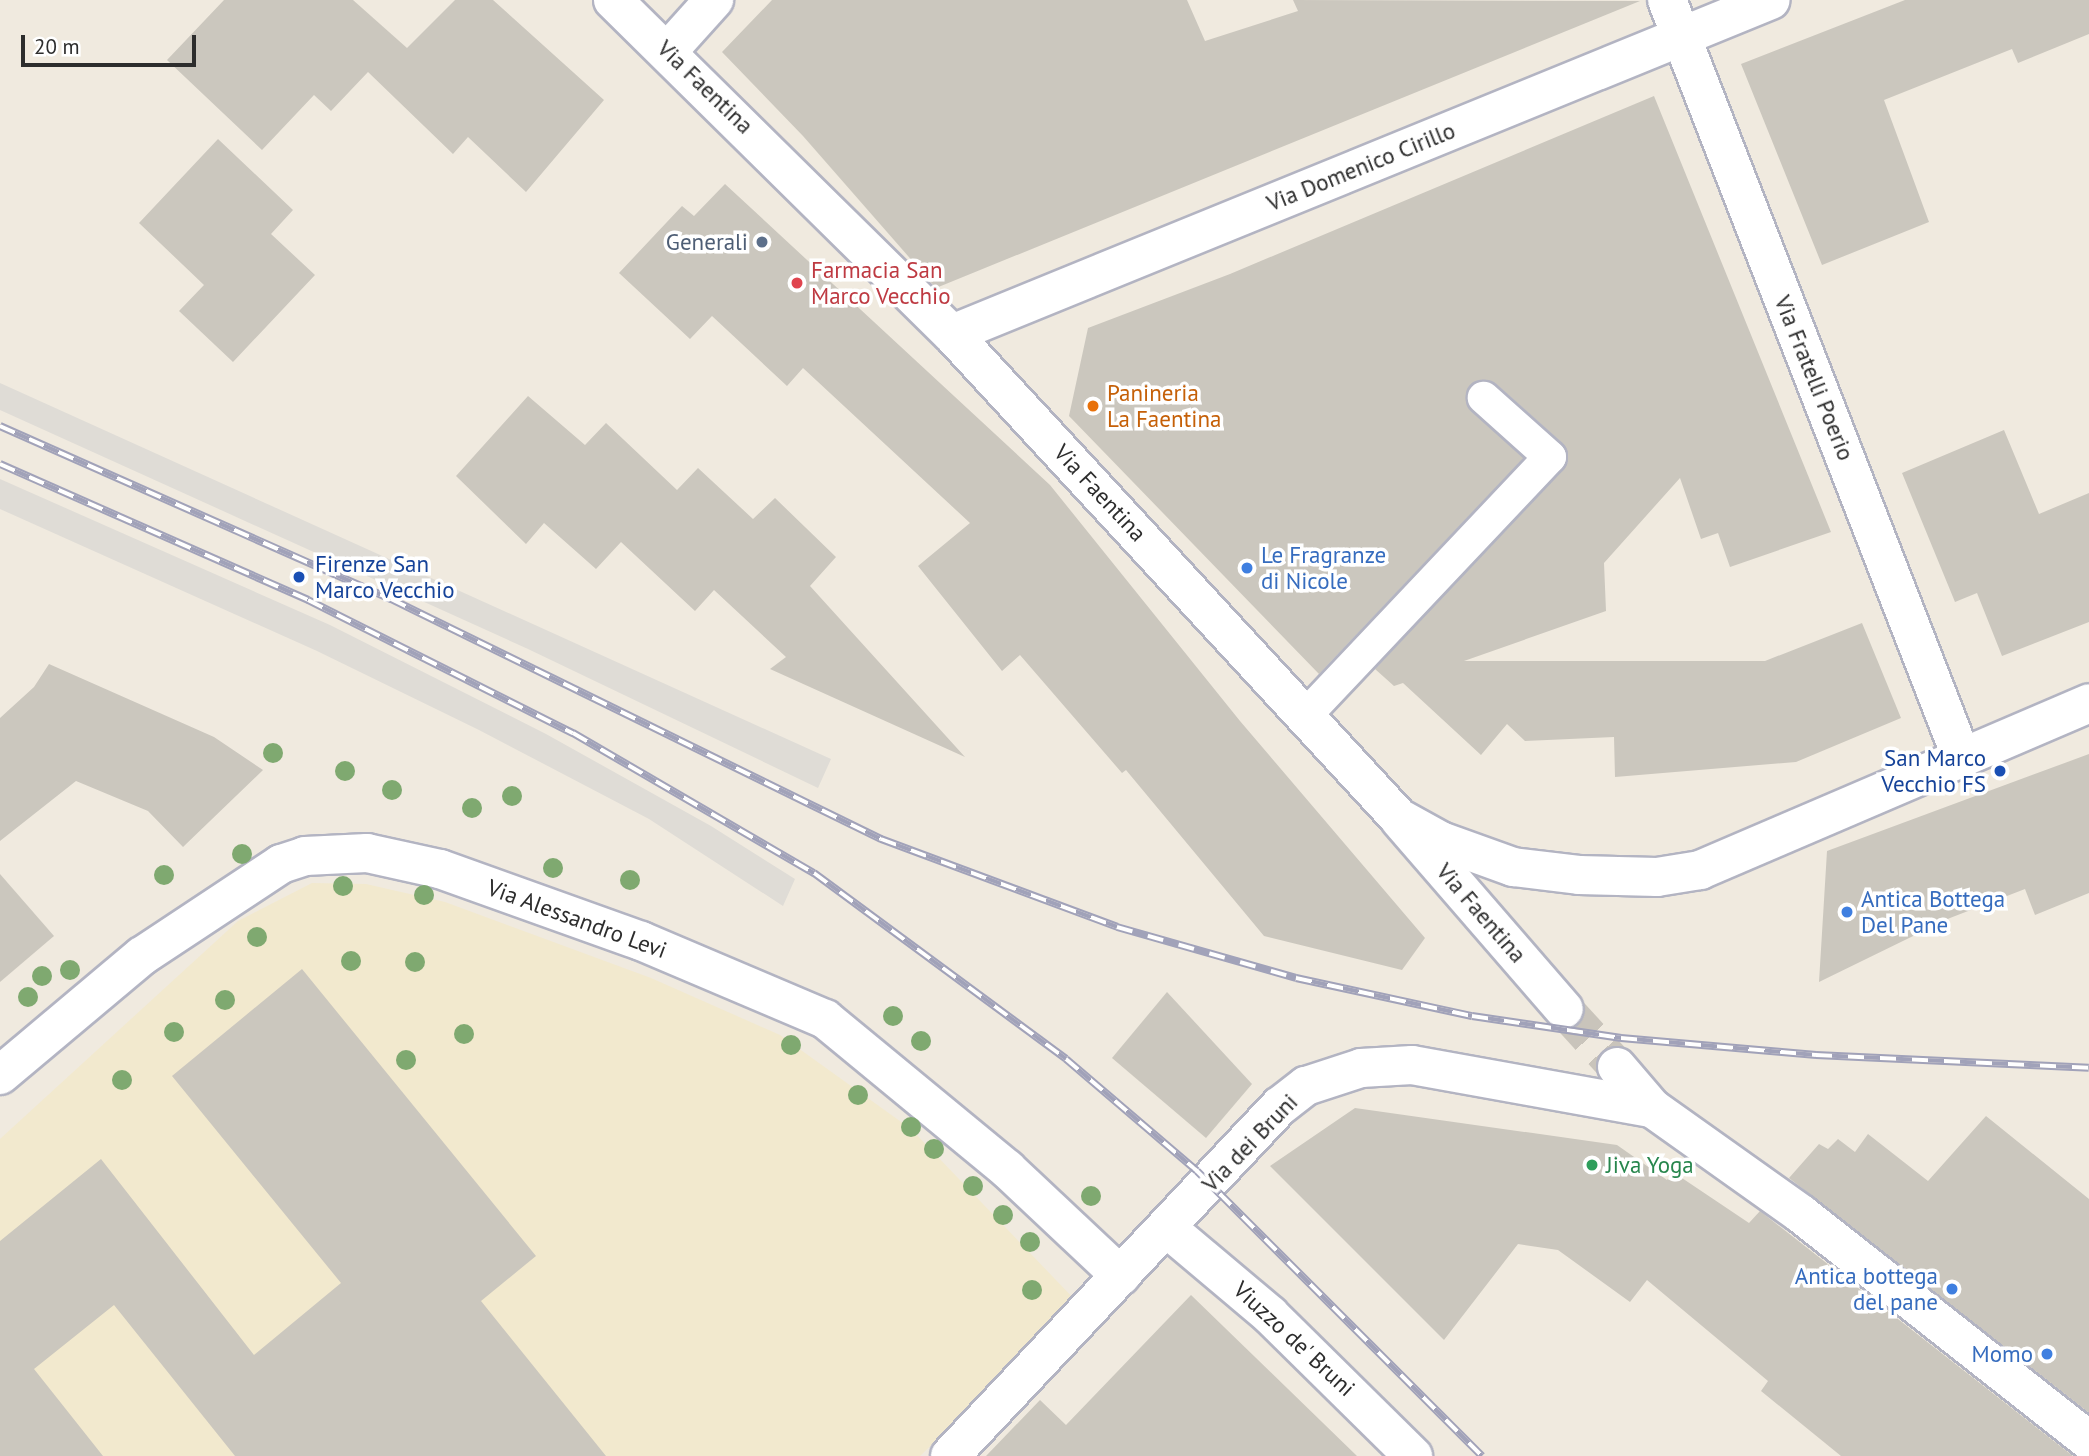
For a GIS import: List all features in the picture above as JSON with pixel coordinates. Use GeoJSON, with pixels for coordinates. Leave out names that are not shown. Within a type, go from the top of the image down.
{"type":"FeatureCollection","features":[{"type":"Feature","properties":{"kind":"street","name":"Via Faentina"},"geometry":{"type":"LineString","coordinates":[[613,0],[668,51],[951,334],[1306,715],[1564,1009]]}},
{"type":"Feature","properties":{"kind":"street"},"geometry":{"type":"LineString","coordinates":[[668,51],[714,0]]}},
{"type":"Feature","properties":{"kind":"street","name":"Via Fratelli Poerio"},"geometry":{"type":"LineString","coordinates":[[1667,0],[1961,756]]}},
{"type":"Feature","properties":{"kind":"street","name":"Via Domenico Cirillo"},"geometry":{"type":"LineString","coordinates":[[951,334],[1771,0]]}},
{"type":"Feature","properties":{"kind":"street"},"geometry":{"type":"LineString","coordinates":[[1399,818],[1467,853],[1513,866],[1579,875],[1657,877],[1722,863],[1961,756],[2089,703]]}},
{"type":"Feature","properties":{"kind":"street","name":"Via Alessandro Levi"},"geometry":{"type":"LineString","coordinates":[[0,1075],[142,956],[281,864],[305,856],[366,853],[440,869],[628,937],[825,1019],[1007,1169],[1121,1276]]}},
{"type":"Feature","properties":{"kind":"street","name":"Via dei Bruni"},"geometry":{"type":"LineString","coordinates":[[950,1456],[1168,1229],[1280,1106],[1313,1083],[1361,1068],[1412,1065],[1652,1108]]}},
{"type":"Feature","properties":{"kind":"street"},"geometry":{"type":"LineString","coordinates":[[1617,1067],[1652,1108],[1801,1214],[2089,1441]]}},
{"type":"Feature","properties":{"kind":"street","name":"Viuzzo de' Bruni"},"geometry":{"type":"LineString","coordinates":[[1168,1229],[1270,1315],[1413,1456]]}},
{"type":"Feature","properties":{"kind":"lane"},"geometry":{"type":"LineString","coordinates":[[1306,715],[1549,457],[1484,398]]}},
{"type":"Feature","properties":{"kind":"shaded area"},"geometry":{"type":"Polygon","coordinates":[[[0,383],[831,759],[818,788],[528,649],[0,410],[0,383]]]}},
{"type":"Feature","properties":{"kind":"shaded area"},"geometry":{"type":"Polygon","coordinates":[[[0,479],[330,625],[546,734],[711,826],[795,879],[783,906],[649,819],[479,730],[317,651],[0,509],[0,479]]]}},
{"type":"Feature","properties":{"kind":"shaded area"},"geometry":{"type":"Polygon","coordinates":[[[312,883],[366,884],[445,902],[651,978],[780,1035],[911,1129],[1078,1303],[920,1456],[0,1456],[0,1139],[238,921],[312,883]]]}},
{"type":"Feature","properties":{"kind":"building"},"geometry":{"type":"Polygon","coordinates":[[[224,0],[353,0],[407,48],[455,0],[493,0],[604,100],[526,192],[468,137],[453,154],[368,72],[331,111],[314,95],[262,150],[167,60],[224,0]]]}},
{"type":"Feature","properties":{"kind":"building"},"geometry":{"type":"Polygon","coordinates":[[[772,0],[1187,0],[1205,41],[1298,11],[1293,0],[1640,1],[936,288],[803,136],[722,52],[772,0]]]}},
{"type":"Feature","properties":{"kind":"building"},"geometry":{"type":"Polygon","coordinates":[[[1905,0],[2089,0],[2089,34],[2018,63],[2012,49],[1884,100],[1929,222],[1822,265],[1741,64],[1905,0]]]}},
{"type":"Feature","properties":{"kind":"building"},"geometry":{"type":"Polygon","coordinates":[[[1654,96],[1831,532],[1730,567],[1718,533],[1701,539],[1680,478],[1604,563],[1606,611],[1464,661],[1765,661],[1862,623],[1901,718],[1796,762],[1615,777],[1614,737],[1525,741],[1507,724],[1481,755],[1403,683],[1394,686],[1375,669],[1568,462],[1562,443],[1496,384],[1479,380],[1471,385],[1467,404],[1524,458],[1319,674],[1069,416],[1088,328],[1230,274],[1654,96]]]}},
{"type":"Feature","properties":{"kind":"building"},"geometry":{"type":"Polygon","coordinates":[[[218,139],[293,210],[271,234],[315,275],[233,362],[179,311],[204,285],[139,223],[218,139]]]}},
{"type":"Feature","properties":{"kind":"building"},"geometry":{"type":"Polygon","coordinates":[[[725,184],[1050,485],[1240,721],[1425,938],[1402,970],[1264,936],[1126,770],[1122,773],[1020,655],[1002,671],[918,566],[970,523],[803,368],[787,386],[712,316],[690,339],[619,273],[682,206],[694,216],[725,184]]]}},
{"type":"Feature","properties":{"kind":"building"},"geometry":{"type":"Polygon","coordinates":[[[528,396],[585,445],[606,423],[677,490],[698,468],[753,519],[775,498],[836,557],[810,586],[965,757],[770,669],[786,657],[714,590],[695,611],[621,542],[596,569],[544,523],[526,544],[456,476],[528,396]]]}},
{"type":"Feature","properties":{"kind":"building"},"geometry":{"type":"Polygon","coordinates":[[[2004,430],[2039,514],[2089,493],[2089,622],[2002,656],[1977,593],[1955,602],[1902,473],[2004,430]]]}},
{"type":"Feature","properties":{"kind":"building"},"geometry":{"type":"Polygon","coordinates":[[[49,664],[214,737],[263,770],[183,847],[148,811],[76,781],[0,841],[0,718],[34,687],[49,664]]]}},
{"type":"Feature","properties":{"kind":"building"},"geometry":{"type":"Polygon","coordinates":[[[2089,754],[2089,893],[2035,915],[2025,889],[1950,918],[1819,982],[1827,851],[2089,754]]]}},
{"type":"Feature","properties":{"kind":"building"},"geometry":{"type":"Polygon","coordinates":[[[0,874],[54,936],[0,982],[0,874]]]}},
{"type":"Feature","properties":{"kind":"building"},"geometry":{"type":"Polygon","coordinates":[[[302,969],[536,1256],[481,1301],[606,1456],[235,1456],[114,1305],[34,1369],[103,1456],[0,1456],[0,1241],[101,1159],[254,1355],[341,1283],[172,1076],[302,969]]]}},
{"type":"Feature","properties":{"kind":"building"},"geometry":{"type":"Polygon","coordinates":[[[1167,992],[1252,1084],[1206,1138],[1112,1058],[1167,992]]]}},
{"type":"Feature","properties":{"kind":"building"},"geometry":{"type":"Polygon","coordinates":[[[1355,1108],[1617,1145],[1667,1180],[1673,1172],[1749,1223],[1760,1211],[2073,1456],[1841,1456],[1761,1391],[1768,1381],[1647,1280],[1630,1302],[1558,1250],[1518,1244],[1444,1340],[1270,1166],[1355,1108]]]}},
{"type":"Feature","properties":{"kind":"building"},"geometry":{"type":"Polygon","coordinates":[[[1986,1116],[2089,1199],[2089,1413],[1789,1178],[1819,1144],[1828,1149],[1838,1139],[1855,1152],[1868,1134],[1928,1181],[1986,1116]]]}},
{"type":"Feature","properties":{"kind":"building"},"geometry":{"type":"Polygon","coordinates":[[[1191,1295],[1357,1456],[986,1456],[1040,1400],[1066,1425],[1191,1295]]]}},
{"type":"Feature","properties":{"kind":"tunnel"},"geometry":{"type":"LineString","coordinates":[[1564,1009],[1617,1067]]}},
{"type":"Feature","properties":{"kind":"railway"},"geometry":{"type":"LineString","coordinates":[[0,426],[391,599],[881,839],[1117,927],[1296,978],[1472,1016],[1621,1038],[1816,1055],[2089,1068]]}},
{"type":"Feature","properties":{"kind":"railway"},"geometry":{"type":"LineString","coordinates":[[0,464],[308,600],[573,733],[814,873],[1066,1059],[1197,1171],[1482,1456]]}},
{"type":"Feature","properties":{"kind":"place","name":"Generali"},"geometry":{"type":"Point","coordinates":[762,242]}},
{"type":"Feature","properties":{"kind":"place","name":"Farmacia San Marco Vecchio"},"geometry":{"type":"Point","coordinates":[797,283]}},
{"type":"Feature","properties":{"kind":"place","name":"Panineria La Faentina"},"geometry":{"type":"Point","coordinates":[1093,406]}},
{"type":"Feature","properties":{"kind":"place","name":"Le Fragranze di Nicole"},"geometry":{"type":"Point","coordinates":[1247,568]}},
{"type":"Feature","properties":{"kind":"place","name":"Firenze San Marco Vecchio"},"geometry":{"type":"Point","coordinates":[299,577]}},
{"type":"Feature","properties":{"kind":"place","name":"San Marco Vecchio FS"},"geometry":{"type":"Point","coordinates":[2000,771]}},
{"type":"Feature","properties":{"kind":"place","name":"Antica Bottega Del Pane"},"geometry":{"type":"Point","coordinates":[1847,912]}},
{"type":"Feature","properties":{"kind":"place","name":"Jiva Yoga"},"geometry":{"type":"Point","coordinates":[1592,1165]}},
{"type":"Feature","properties":{"kind":"place","name":"Antica bottega del pane"},"geometry":{"type":"Point","coordinates":[1952,1289]}},
{"type":"Feature","properties":{"kind":"place","name":"Momo"},"geometry":{"type":"Point","coordinates":[2047,1354]}}]}
